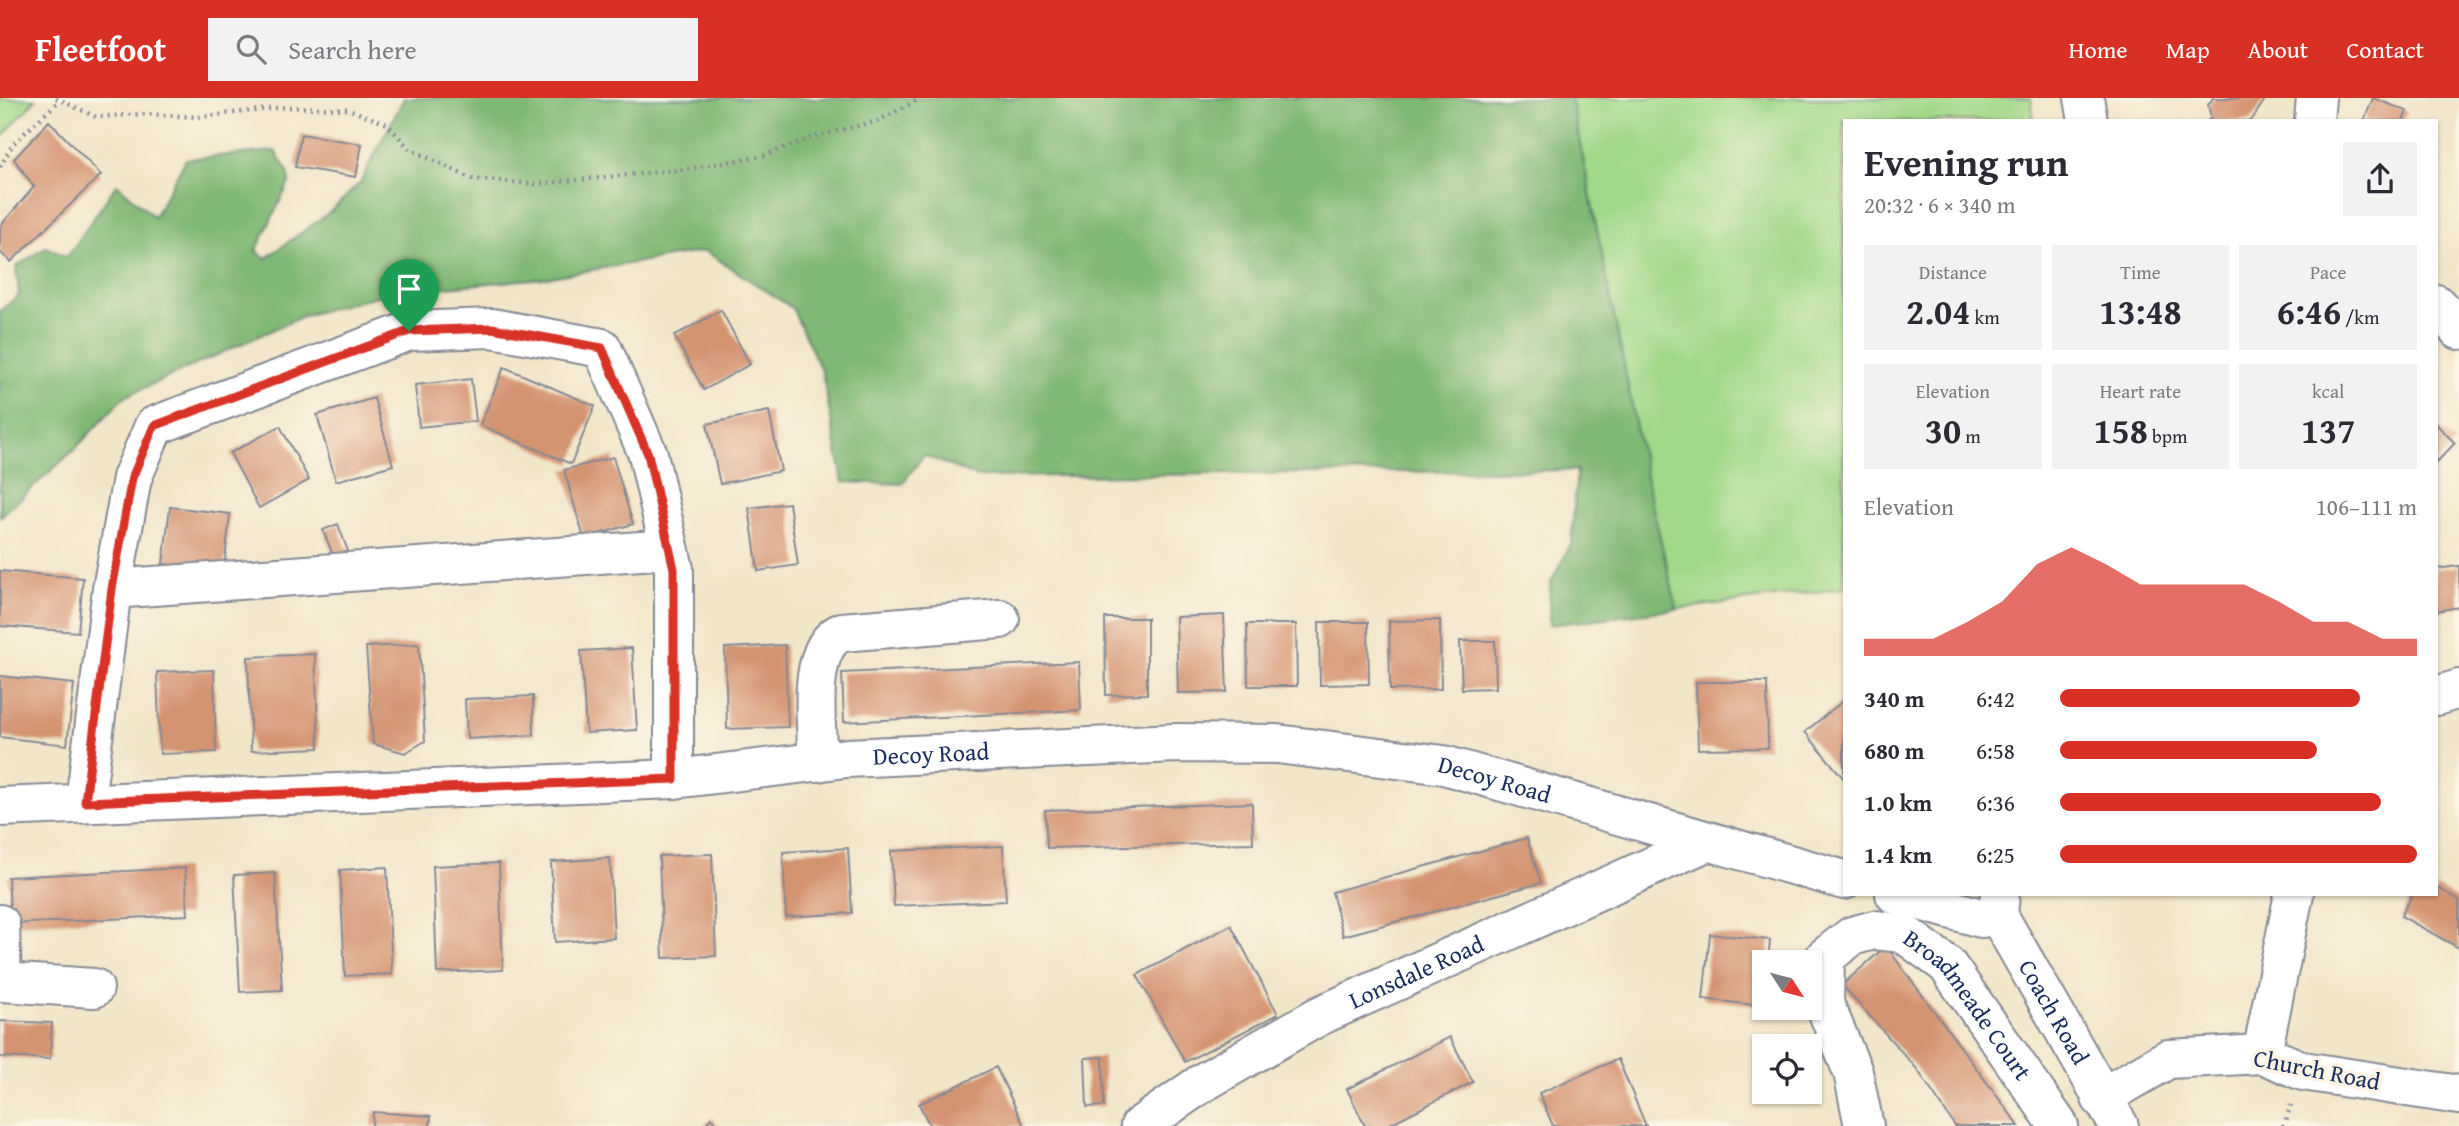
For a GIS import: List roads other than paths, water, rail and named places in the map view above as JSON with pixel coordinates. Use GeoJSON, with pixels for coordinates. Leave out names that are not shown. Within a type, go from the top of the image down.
{"type":"FeatureCollection","features":[{"type":"Feature","properties":{"kind":"street"},"geometry":{"type":"LineString","coordinates":[[2084,98],[2088,119]]}},
{"type":"Feature","properties":{"kind":"street"},"geometry":{"type":"LineString","coordinates":[[2314,119],[2316,98]]}},
{"type":"Feature","properties":{"kind":"street"},"geometry":{"type":"LineString","coordinates":[[2438,306],[2459,330]]}},
{"type":"Feature","properties":{"kind":"street"},"geometry":{"type":"LineString","coordinates":[[85,802],[112,589],[132,478],[154,426],[409,331],[492,328],[602,348],[648,454],[674,569],[674,779]]}},
{"type":"Feature","properties":{"kind":"street"},"geometry":{"type":"LineString","coordinates":[[112,589],[669,549]]}},
{"type":"Feature","properties":{"kind":"street"},"geometry":{"type":"LineString","coordinates":[[818,762],[817,674],[831,636],[842,632],[1000,619]]}},
{"type":"Feature","properties":{"kind":"street"},"geometry":{"type":"LineString","coordinates":[[2438,695],[2459,689]]}},
{"type":"Feature","properties":{"kind":"street","name":"Decoy Road"},"geometry":{"type":"LineString","coordinates":[[0,807],[674,779],[818,762],[1176,743],[1277,744],[1444,765],[1843,880]]}},
{"type":"Feature","properties":{"kind":"street","name":"Lonsdale Road"},"geometry":{"type":"LineString","coordinates":[[1140,1126],[1202,1083],[1319,1016],[1706,842]]}},
{"type":"Feature","properties":{"kind":"street"},"geometry":{"type":"LineString","coordinates":[[1902,896],[1981,918],[1999,905]]}},
{"type":"Feature","properties":{"kind":"street"},"geometry":{"type":"LineString","coordinates":[[2262,1054],[2294,896]]}},
{"type":"Feature","properties":{"kind":"street","name":"Coach Road"},"geometry":{"type":"LineString","coordinates":[[1999,905],[2110,1112]]}},
{"type":"Feature","properties":{"kind":"street"},"geometry":{"type":"LineString","coordinates":[[0,924],[2,982],[94,988]]}},
{"type":"Feature","properties":{"kind":"street","name":"Broadmeade Court"},"geometry":{"type":"LineString","coordinates":[[1864,1126],[1853,1072],[1824,1003],[1825,957],[1852,936],[1874,930],[1903,933],[1947,965],[2059,1126]]}},
{"type":"Feature","properties":{"kind":"street","name":"Church Road"},"geometry":{"type":"LineString","coordinates":[[2110,1112],[2168,1059],[2262,1054],[2304,1071],[2459,1095]]}}]}
